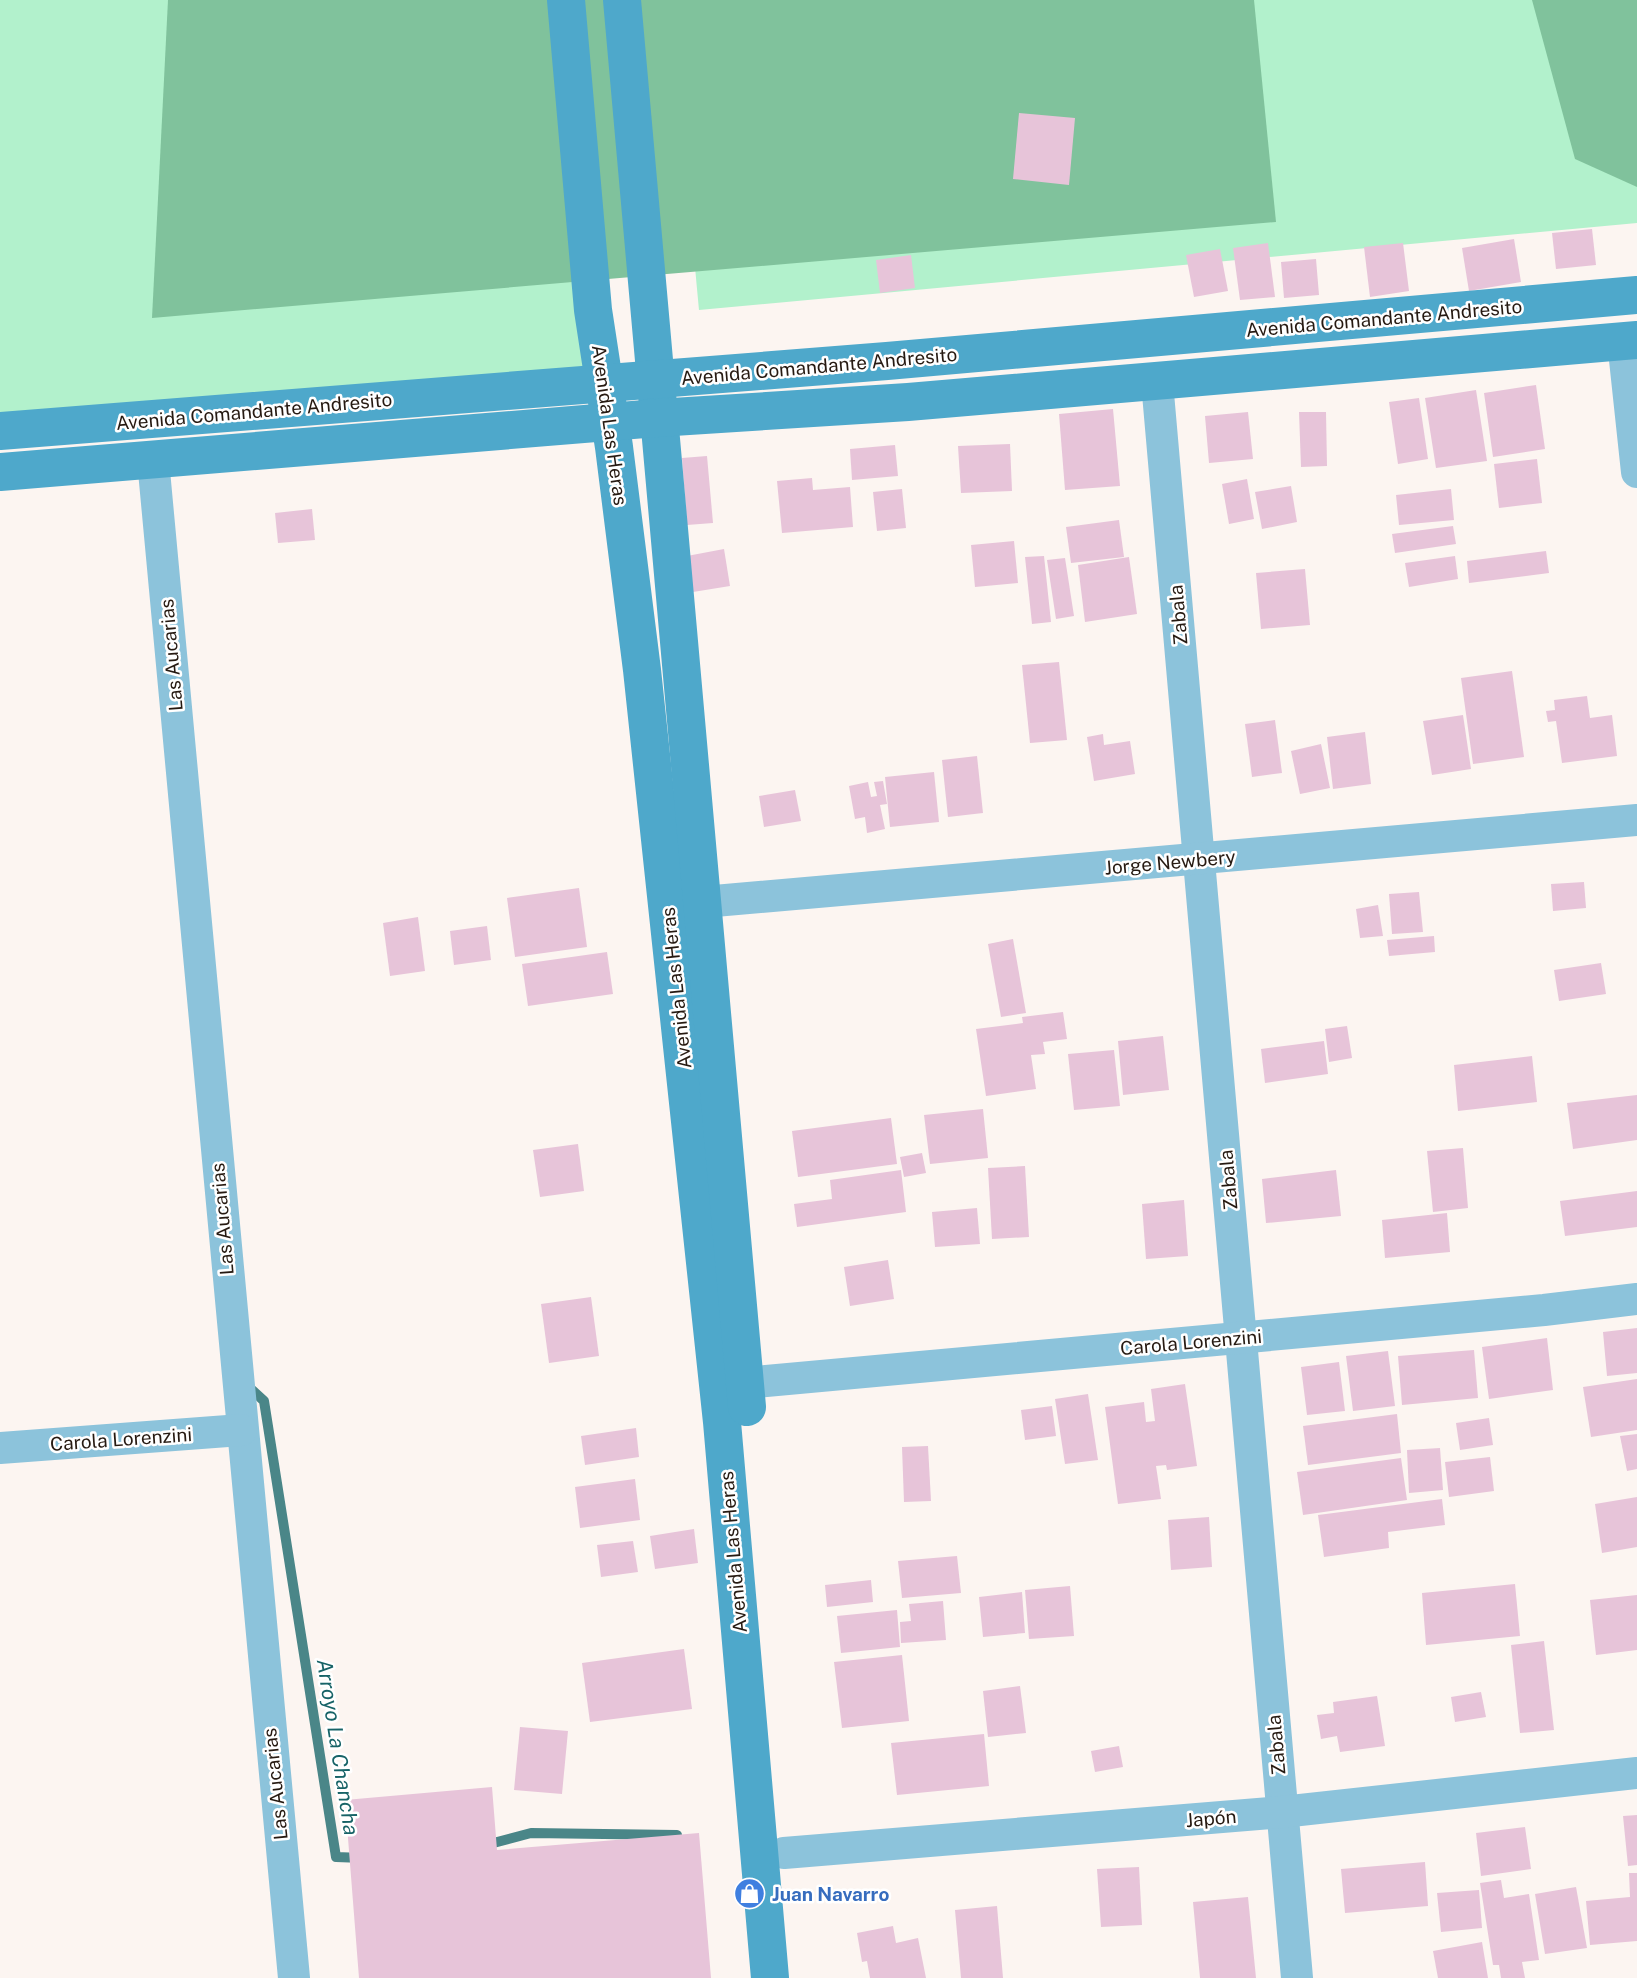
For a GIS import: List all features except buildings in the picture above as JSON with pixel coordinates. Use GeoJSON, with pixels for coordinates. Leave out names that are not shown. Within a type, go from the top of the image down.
{"type":"FeatureCollection","features":[{"type":"Feature","properties":{"kind":"main road","name":"Avenida Las Heras"},"geometry":{"type":"LineString","coordinates":[[566,0],[593,310],[642,670],[722,1422],[770,1978]]}},
{"type":"Feature","properties":{"kind":"main road","name":"Avenida Las Heras"},"geometry":{"type":"LineString","coordinates":[[622,0],[657,418],[703,902],[795,1978]]}},
{"type":"Feature","properties":{"kind":"main road","name":"Avenida Comandante Andresito"},"geometry":{"type":"LineString","coordinates":[[0,431],[654,380],[1637,295]]}},
{"type":"Feature","properties":{"kind":"main road","name":"Avenida Comandante Andresito"},"geometry":{"type":"LineString","coordinates":[[0,472],[657,418],[1157,382],[1630,340]]}},
{"type":"Feature","properties":{"kind":"street"},"geometry":{"type":"LineString","coordinates":[[1630,340],[1637,472]]}},
{"type":"Feature","properties":{"kind":"street","name":"Zabala"},"geometry":{"type":"LineString","coordinates":[[1157,382],[1297,1978]]}},
{"type":"Feature","properties":{"kind":"street","name":"Las Aucarias"},"geometry":{"type":"LineString","coordinates":[[153,460],[294,1978]]}},
{"type":"Feature","properties":{"kind":"street","name":"Jorge Newbery"},"geometry":{"type":"LineString","coordinates":[[703,902],[1637,820]]}},
{"type":"Feature","properties":{"kind":"street","name":"Carola Lorenzini"},"geometry":{"type":"LineString","coordinates":[[744,1383],[1637,1299]]}},
{"type":"Feature","properties":{"kind":"street","name":"Carola Lorenzini"},"geometry":{"type":"LineString","coordinates":[[0,1448],[241,1430]]}},
{"type":"Feature","properties":{"kind":"street","name":"Japón"},"geometry":{"type":"LineString","coordinates":[[784,1853],[1282,1812],[1637,1773]]}},
{"type":"Feature","properties":{"kind":"green space"},"geometry":{"type":"Polygon","coordinates":[[[0,0],[569,0],[601,370],[0,419],[0,0]]]}},
{"type":"Feature","properties":{"kind":"green space"},"geometry":{"type":"Polygon","coordinates":[[[168,0],[1254,0],[1276,222],[152,318],[168,0]]]}},
{"type":"Feature","properties":{"kind":"green space"},"geometry":{"type":"Polygon","coordinates":[[[670,0],[1637,0],[1637,223],[699,310],[670,0]]]}},
{"type":"Feature","properties":{"kind":"green space"},"geometry":{"type":"Polygon","coordinates":[[[1532,0],[1637,0],[1637,187],[1575,159],[1532,0]]]}},
{"type":"Feature","properties":{"kind":"waterway","name":"Arroyo La Chancha"},"geometry":{"type":"LineString","coordinates":[[252,1390],[264,1401],[336,1857],[363,1858]]}},
{"type":"Feature","properties":{"kind":"waterway","name":"Arroyo La Chancha"},"geometry":{"type":"LineString","coordinates":[[482,1846],[531,1833],[677,1835]]}},
{"type":"Feature","properties":{"kind":"place","name":"Juan Navarro"},"geometry":{"type":"Point","coordinates":[749,1894]}}]}
